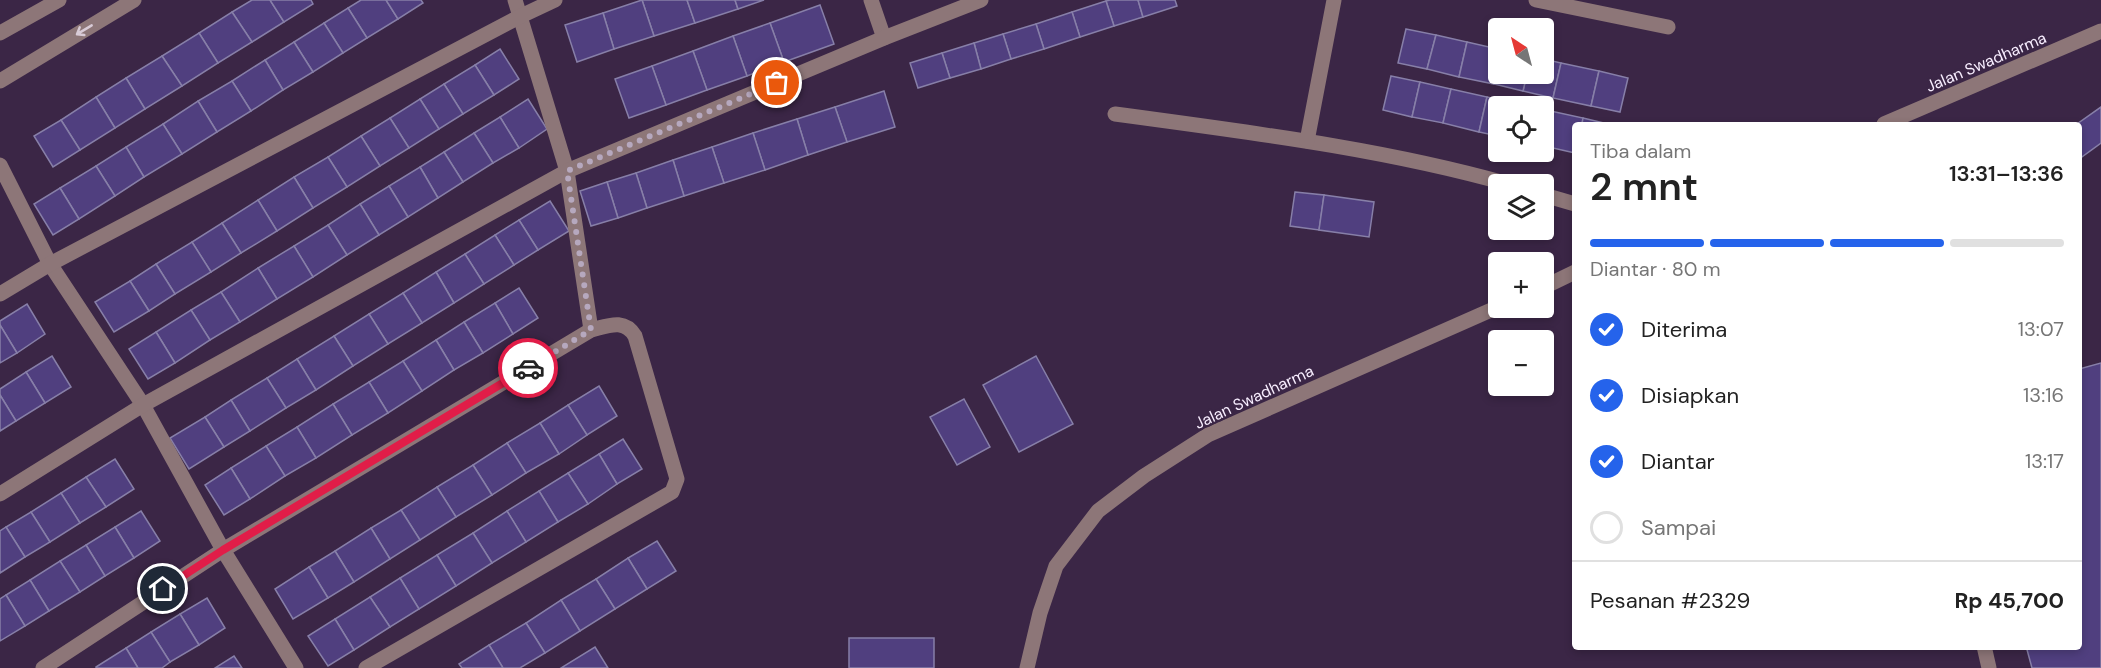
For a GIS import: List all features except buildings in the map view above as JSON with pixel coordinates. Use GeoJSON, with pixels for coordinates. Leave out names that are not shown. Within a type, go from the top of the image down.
{"type":"FeatureCollection","features":[{"type":"Feature","properties":{"kind":"street"},"geometry":{"type":"LineString","coordinates":[[0,33],[59,0]]}},
{"type":"Feature","properties":{"kind":"street"},"geometry":{"type":"LineString","coordinates":[[0,81],[134,0]]}},
{"type":"Feature","properties":{"kind":"street"},"geometry":{"type":"LineString","coordinates":[[515,0],[567,171],[591,330]]}},
{"type":"Feature","properties":{"kind":"street"},"geometry":{"type":"LineString","coordinates":[[0,294],[50,264],[555,0]]}},
{"type":"Feature","properties":{"kind":"street"},"geometry":{"type":"LineString","coordinates":[[871,0],[884,38]]}},
{"type":"Feature","properties":{"kind":"street"},"geometry":{"type":"LineString","coordinates":[[0,494],[143,405],[567,171],[884,38],[981,0]]}},
{"type":"Feature","properties":{"kind":"street"},"geometry":{"type":"LineString","coordinates":[[1306,141],[1334,0]]}},
{"type":"Feature","properties":{"kind":"street"},"geometry":{"type":"LineString","coordinates":[[1536,0],[1668,27]]}},
{"type":"Feature","properties":{"kind":"street","name":"Jalan Swadharma"},"geometry":{"type":"LineString","coordinates":[[1889,122],[2101,31]]}},
{"type":"Feature","properties":{"kind":"street"},"geometry":{"type":"LineString","coordinates":[[1115,114],[1306,141],[1452,169],[1488,179]]}},
{"type":"Feature","properties":{"kind":"street"},"geometry":{"type":"LineString","coordinates":[[0,165],[50,264],[143,405],[223,550],[296,668]]}},
{"type":"Feature","properties":{"kind":"street"},"geometry":{"type":"LineString","coordinates":[[1554,198],[1572,203]]}},
{"type":"Feature","properties":{"kind":"street"},"geometry":{"type":"LineString","coordinates":[[1554,282],[1572,273]]}},
{"type":"Feature","properties":{"kind":"street","name":"Jalan Swadharma"},"geometry":{"type":"LineString","coordinates":[[1027,668],[1040,613],[1056,566],[1098,511],[1107,504],[1144,476],[1208,435],[1488,311]]}},
{"type":"Feature","properties":{"kind":"street"},"geometry":{"type":"LineString","coordinates":[[43,668],[223,550],[591,330],[623,325],[631,330],[635,336],[677,479],[672,492],[366,668]]}},
{"type":"Feature","properties":{"kind":"street"},"geometry":{"type":"LineString","coordinates":[[1985,650],[1989,668]]}},
{"type":"Feature","properties":{"kind":"way so far"},"geometry":{"type":"LineString","coordinates":[[528,368],[591,330],[567,171],[777,83]]}},
{"type":"Feature","properties":{"kind":"route"},"geometry":{"type":"LineString","coordinates":[[163,589],[223,550],[528,368]]}}]}
